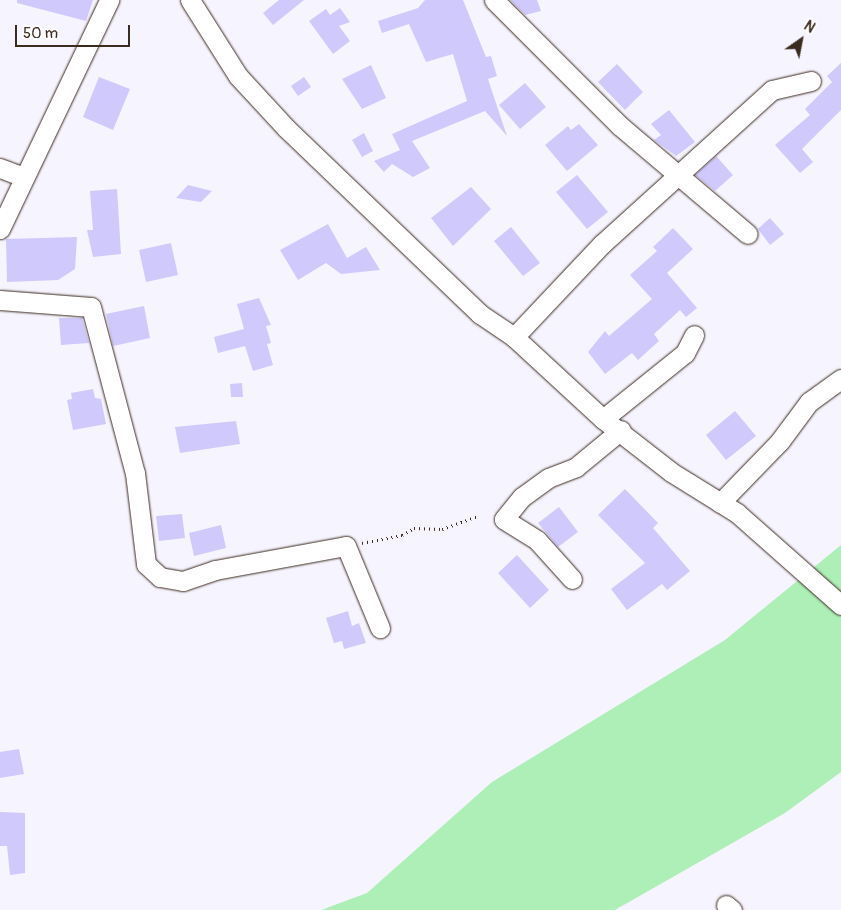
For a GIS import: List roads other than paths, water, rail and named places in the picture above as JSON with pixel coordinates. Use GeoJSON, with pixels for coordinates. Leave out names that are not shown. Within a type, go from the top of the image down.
{"type":"FeatureCollection","features":[{"type":"Feature","properties":{"kind":"street"},"geometry":{"type":"LineString","coordinates":[[0,229],[23,177],[109,0]]}},
{"type":"Feature","properties":{"kind":"street"},"geometry":{"type":"LineString","coordinates":[[190,0],[238,76],[286,128],[480,314],[514,337],[603,419],[621,430],[671,472],[720,503],[841,605]]}},
{"type":"Feature","properties":{"kind":"street"},"geometry":{"type":"LineString","coordinates":[[494,0],[620,126],[681,174],[703,199],[748,234]]}},
{"type":"Feature","properties":{"kind":"street"},"geometry":{"type":"LineString","coordinates":[[514,337],[602,244],[772,90],[811,81]]}},
{"type":"Feature","properties":{"kind":"street"},"geometry":{"type":"LineString","coordinates":[[0,168],[23,177]]}},
{"type":"Feature","properties":{"kind":"street"},"geometry":{"type":"LineString","coordinates":[[0,300],[91,307],[135,473],[146,564],[160,577],[183,581],[233,566],[346,546],[380,628]]}},
{"type":"Feature","properties":{"kind":"street"},"geometry":{"type":"LineString","coordinates":[[603,419],[685,353],[694,334]]}},
{"type":"Feature","properties":{"kind":"street"},"geometry":{"type":"LineString","coordinates":[[720,503],[780,441],[809,402],[841,379]]}},
{"type":"Feature","properties":{"kind":"street"},"geometry":{"type":"LineString","coordinates":[[572,579],[537,540],[504,519],[522,497],[548,478],[576,467],[621,430]]}}]}
